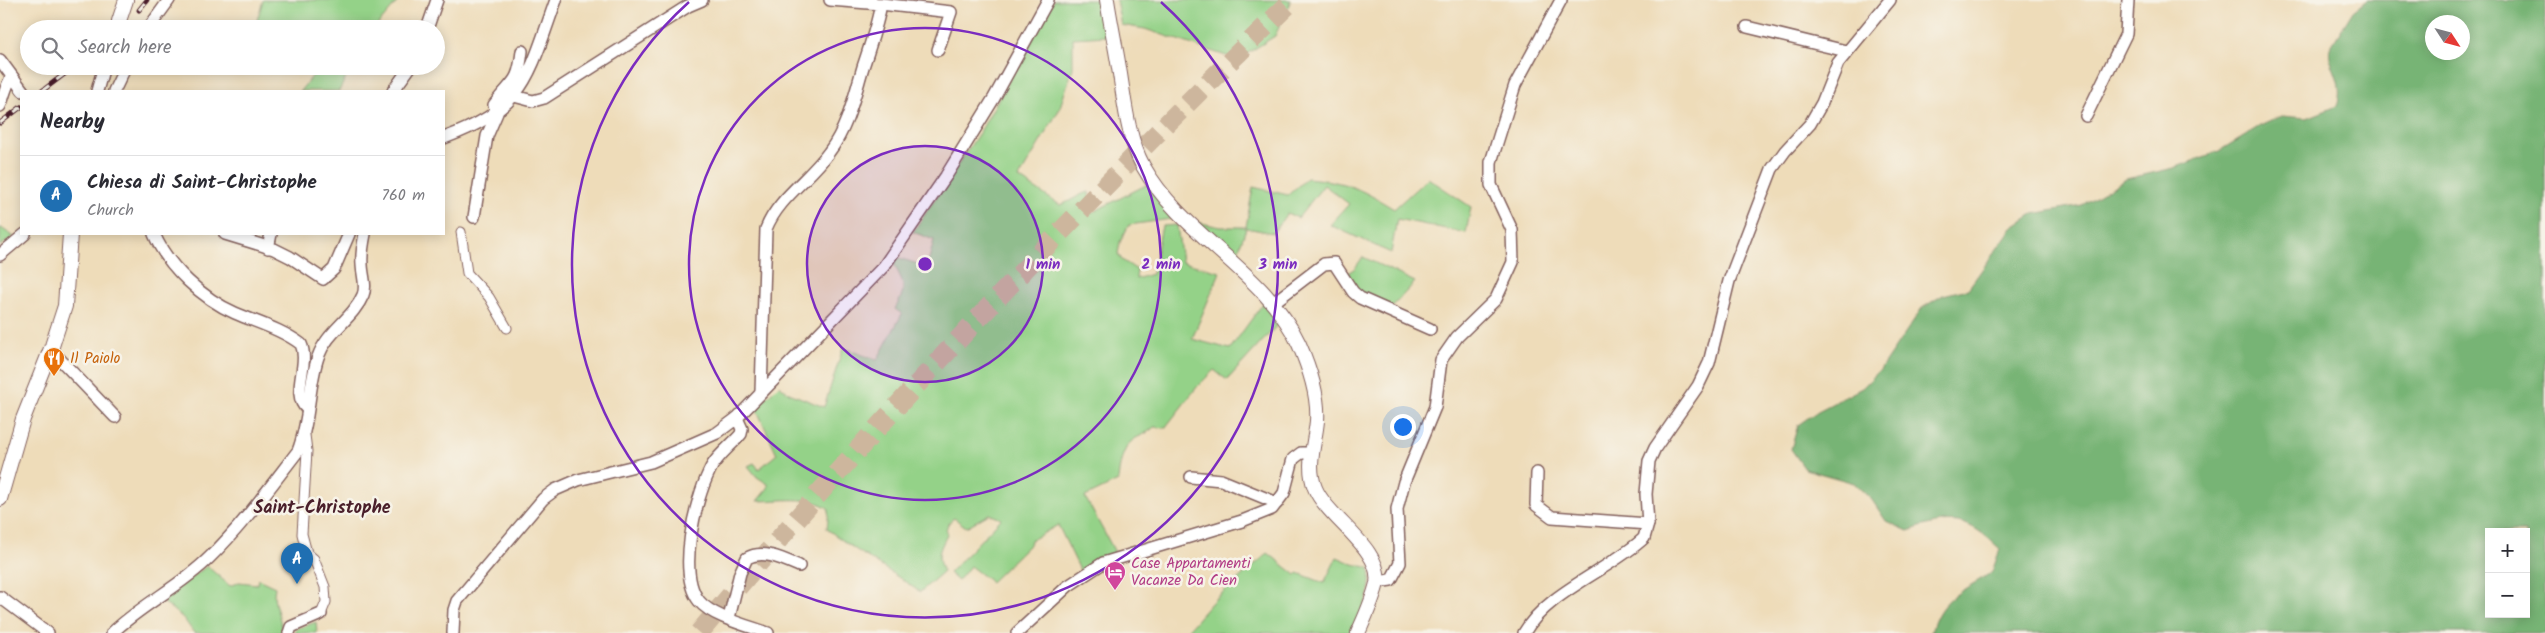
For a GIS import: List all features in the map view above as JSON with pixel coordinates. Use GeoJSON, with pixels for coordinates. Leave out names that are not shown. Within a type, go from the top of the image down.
{"type":"FeatureCollection","features":[{"type":"Feature","properties":{"kind":"street"},"geometry":{"type":"LineString","coordinates":[[120,20],[126,0]]}},
{"type":"Feature","properties":{"kind":"street"},"geometry":{"type":"LineString","coordinates":[[155,20],[169,0]]}},
{"type":"Feature","properties":{"kind":"street"},"geometry":{"type":"LineString","coordinates":[[430,20],[437,0]]}},
{"type":"Feature","properties":{"kind":"street"},"geometry":{"type":"LineString","coordinates":[[445,138],[472,127],[497,113],[514,96],[527,77],[556,0]]}},
{"type":"Feature","properties":{"kind":"street"},"geometry":{"type":"LineString","coordinates":[[514,96],[533,101],[544,98],[688,6],[702,0]]}},
{"type":"Feature","properties":{"kind":"street"},"geometry":{"type":"LineString","coordinates":[[830,0],[951,12]]}},
{"type":"Feature","properties":{"kind":"street"},"geometry":{"type":"LineString","coordinates":[[938,50],[954,0]]}},
{"type":"Feature","properties":{"kind":"street"},"geometry":{"type":"LineString","coordinates":[[1106,0],[1125,110],[1143,166],[1187,220],[1273,303],[1287,321],[1299,344],[1311,377],[1317,407],[1311,475],[1322,502],[1366,550],[1373,562],[1377,582],[1358,633]]}},
{"type":"Feature","properties":{"kind":"street"},"geometry":{"type":"LineString","coordinates":[[1377,582],[1392,580],[1400,563],[1397,509],[1404,482],[1435,407],[1441,360],[1457,337],[1496,299],[1513,262],[1512,230],[1491,185],[1491,162],[1515,85],[1561,0]]}},
{"type":"Feature","properties":{"kind":"street"},"geometry":{"type":"LineString","coordinates":[[1524,633],[1533,618],[1551,603],[1644,538],[1648,524],[1646,494],[1649,460],[1655,448],[1698,386],[1709,363],[1729,281],[1772,169],[1785,151],[1810,124],[1822,104],[1838,63],[1846,51],[1890,0]]}},
{"type":"Feature","properties":{"kind":"street"},"geometry":{"type":"LineString","coordinates":[[2086,116],[2126,34],[2128,0]]}},
{"type":"Feature","properties":{"kind":"street"},"geometry":{"type":"LineString","coordinates":[[453,633],[454,610],[460,597],[544,499],[555,490],[578,480],[651,462],[717,432],[737,418],[884,266],[946,176],[994,98],[1043,3]]}},
{"type":"Feature","properties":{"kind":"street"},"geometry":{"type":"LineString","coordinates":[[761,392],[766,229],[776,210],[824,159],[845,126],[877,25],[881,4]]}},
{"type":"Feature","properties":{"kind":"street"},"geometry":{"type":"LineString","coordinates":[[1748,28],[1846,51]]}},
{"type":"Feature","properties":{"kind":"street"},"geometry":{"type":"LineString","coordinates":[[474,217],[487,136],[497,113],[494,105],[516,81],[520,71],[522,51]]}},
{"type":"Feature","properties":{"kind":"street"},"geometry":{"type":"LineString","coordinates":[[0,60],[21,89]]}},
{"type":"Feature","properties":{"kind":"street"},"geometry":{"type":"LineString","coordinates":[[96,90],[101,75]]}},
{"type":"Feature","properties":{"kind":"street"},"geometry":{"type":"LineString","coordinates":[[114,90],[122,75]]}},
{"type":"Feature","properties":{"kind":"street"},"geometry":{"type":"LineString","coordinates":[[394,90],[404,75]]}},
{"type":"Feature","properties":{"kind":"street"},"geometry":{"type":"LineString","coordinates":[[0,106],[4,98],[5,86],[12,77]]}},
{"type":"Feature","properties":{"kind":"street"},"geometry":{"type":"LineString","coordinates":[[461,232],[468,273],[489,297],[507,328]]}},
{"type":"Feature","properties":{"kind":"street"},"geometry":{"type":"LineString","coordinates":[[0,254],[24,235]]}},
{"type":"Feature","properties":{"kind":"street"},"geometry":{"type":"LineString","coordinates":[[0,499],[23,419],[51,350],[65,306],[70,235]]}},
{"type":"Feature","properties":{"kind":"street"},"geometry":{"type":"LineString","coordinates":[[154,235],[169,259],[210,300],[234,313],[279,329],[301,344],[304,362],[300,399],[301,404],[307,409]]}},
{"type":"Feature","properties":{"kind":"street"},"geometry":{"type":"LineString","coordinates":[[228,235],[290,257],[323,279],[334,269],[349,235]]}},
{"type":"Feature","properties":{"kind":"street"},"geometry":{"type":"LineString","coordinates":[[268,248],[271,235]]}},
{"type":"Feature","properties":{"kind":"street"},"geometry":{"type":"LineString","coordinates":[[289,633],[291,627],[297,623],[321,614],[326,602],[325,587],[314,559],[307,553],[302,534],[307,451],[305,435],[307,409],[314,373],[325,342],[363,296],[365,290],[362,253],[365,235]]}},
{"type":"Feature","properties":{"kind":"street"},"geometry":{"type":"LineString","coordinates":[[1273,303],[1324,264],[1334,263],[1353,292],[1360,298],[1430,329]]}},
{"type":"Feature","properties":{"kind":"street"},"geometry":{"type":"LineString","coordinates":[[51,350],[115,417]]}},
{"type":"Feature","properties":{"kind":"street"},"geometry":{"type":"LineString","coordinates":[[737,418],[742,429],[740,434],[709,471],[687,551],[695,595],[707,608],[768,633]]}},
{"type":"Feature","properties":{"kind":"street"},"geometry":{"type":"LineString","coordinates":[[112,633],[143,606],[173,588],[209,558],[274,482],[298,450],[305,435]]}},
{"type":"Feature","properties":{"kind":"street"},"geometry":{"type":"LineString","coordinates":[[1017,633],[1068,586],[1103,564],[1242,521],[1272,509],[1284,493],[1293,459],[1301,453],[1312,453]]}},
{"type":"Feature","properties":{"kind":"street"},"geometry":{"type":"LineString","coordinates":[[1537,473],[1536,505],[1552,517],[1648,524]]}},
{"type":"Feature","properties":{"kind":"street"},"geometry":{"type":"LineString","coordinates":[[1191,477],[1222,480],[1277,503]]}},
{"type":"Feature","properties":{"kind":"street"},"geometry":{"type":"LineString","coordinates":[[729,618],[740,573],[747,558],[758,553],[780,558],[799,566]]}},
{"type":"Feature","properties":{"kind":"street"},"geometry":{"type":"LineString","coordinates":[[0,597],[48,633]]}},
{"type":"Feature","properties":{"kind":"green space"},"geometry":{"type":"Polygon","coordinates":[[[263,0],[399,0],[382,20],[257,20],[263,0]]]}},
{"type":"Feature","properties":{"kind":"green space"},"geometry":{"type":"Polygon","coordinates":[[[1054,0],[1100,0],[1106,36],[1073,38],[1073,68],[1059,110],[1019,178],[1060,205],[1089,192],[1091,213],[1148,184],[1164,202],[1163,206],[1172,215],[1171,219],[1129,225],[1120,242],[1118,254],[1122,260],[1137,270],[1136,279],[1152,274],[1162,226],[1177,225],[1182,262],[1220,272],[1192,339],[1230,349],[1264,302],[1282,320],[1227,380],[1214,370],[1197,387],[1165,428],[1154,427],[1133,440],[1124,453],[1120,464],[1118,481],[1085,497],[1116,554],[1081,572],[1058,525],[1030,541],[1031,543],[991,582],[970,566],[958,581],[949,573],[1001,519],[989,514],[966,527],[954,518],[948,525],[947,535],[939,553],[943,572],[920,592],[827,529],[829,509],[822,505],[804,500],[757,501],[768,488],[768,484],[757,477],[748,466],[754,463],[759,469],[777,454],[756,408],[779,385],[789,393],[824,407],[843,348],[877,360],[902,314],[895,309],[902,295],[903,285],[893,262],[896,257],[927,267],[934,240],[913,232],[981,130],[1054,0]]]}},
{"type":"Feature","properties":{"kind":"green space"},"geometry":{"type":"Polygon","coordinates":[[[1116,0],[1291,0],[1275,36],[1248,53],[1244,62],[1145,29],[1121,25],[1116,0]]]}},
{"type":"Feature","properties":{"kind":"green space"},"geometry":{"type":"Polygon","coordinates":[[[2367,0],[2545,0],[2545,633],[1931,633],[1940,611],[1954,596],[1992,572],[2000,549],[1977,530],[1958,522],[1947,521],[1908,531],[1886,521],[1872,500],[1854,483],[1805,469],[1791,449],[1798,425],[1818,411],[1862,388],[1880,370],[1922,308],[1943,295],[1968,289],[2012,228],[2033,214],[2082,205],[2126,179],[2174,168],[2219,151],[2260,126],[2282,116],[2307,118],[2337,106],[2339,88],[2331,60],[2330,48],[2353,11],[2367,0]]]}},
{"type":"Feature","properties":{"kind":"green space"},"geometry":{"type":"Polygon","coordinates":[[[313,75],[347,75],[340,90],[301,90],[313,75]]]}},
{"type":"Feature","properties":{"kind":"green space"},"geometry":{"type":"Polygon","coordinates":[[[1307,178],[1353,187],[1394,209],[1428,178],[1471,207],[1466,233],[1397,219],[1391,253],[1330,225],[1349,204],[1324,185],[1298,218],[1287,213],[1273,233],[1246,228],[1235,261],[1196,222],[1221,227],[1246,227],[1253,187],[1288,195],[1307,178]]]}},
{"type":"Feature","properties":{"kind":"green space"},"geometry":{"type":"Polygon","coordinates":[[[0,227],[14,237],[0,246],[0,227]]]}},
{"type":"Feature","properties":{"kind":"green space"},"geometry":{"type":"Polygon","coordinates":[[[1363,257],[1415,282],[1391,308],[1360,294],[1345,275],[1355,268],[1363,257]]]}},
{"type":"Feature","properties":{"kind":"green space"},"geometry":{"type":"Polygon","coordinates":[[[1268,553],[1296,575],[1298,573],[1324,583],[1337,557],[1353,564],[1370,568],[1368,593],[1353,633],[1185,633],[1213,601],[1268,553]]]}},
{"type":"Feature","properties":{"kind":"green space"},"geometry":{"type":"Polygon","coordinates":[[[207,566],[230,586],[239,582],[257,584],[258,579],[275,587],[274,599],[282,633],[194,633],[184,619],[161,600],[207,566]]]}},
{"type":"Feature","properties":{"kind":"green space"},"geometry":{"type":"Polygon","coordinates":[[[316,622],[317,633],[295,633],[296,629],[316,622]]]}},
{"type":"Feature","properties":{"kind":"tunnel"},"geometry":{"type":"LineString","coordinates":[[699,633],[769,550],[987,309],[1138,152],[1293,0]]}},
{"type":"Feature","properties":{"kind":"railway"},"geometry":{"type":"LineString","coordinates":[[139,10],[147,0]]}},
{"type":"Feature","properties":{"kind":"railway"},"geometry":{"type":"LineString","coordinates":[[43,90],[63,75]]}},
{"type":"Feature","properties":{"kind":"railway"},"geometry":{"type":"LineString","coordinates":[[0,123],[20,108]]}},
{"type":"Feature","properties":{"kind":"place","name":"Il Paiolo"},"geometry":{"type":"Point","coordinates":[54,377]}},
{"type":"Feature","properties":{"kind":"place","name":"Chiesa di Saint-Christophe"},"geometry":{"type":"Point","coordinates":[297,584]}},
{"type":"Feature","properties":{"kind":"place","name":"Case Appartamenti Vacanze Da Cien"},"geometry":{"type":"Point","coordinates":[1115,591]}},
{"type":"Feature","properties":{"kind":"district","name":"Saint-Christophe"},"geometry":{"type":"Point","coordinates":[322,507]}}]}
